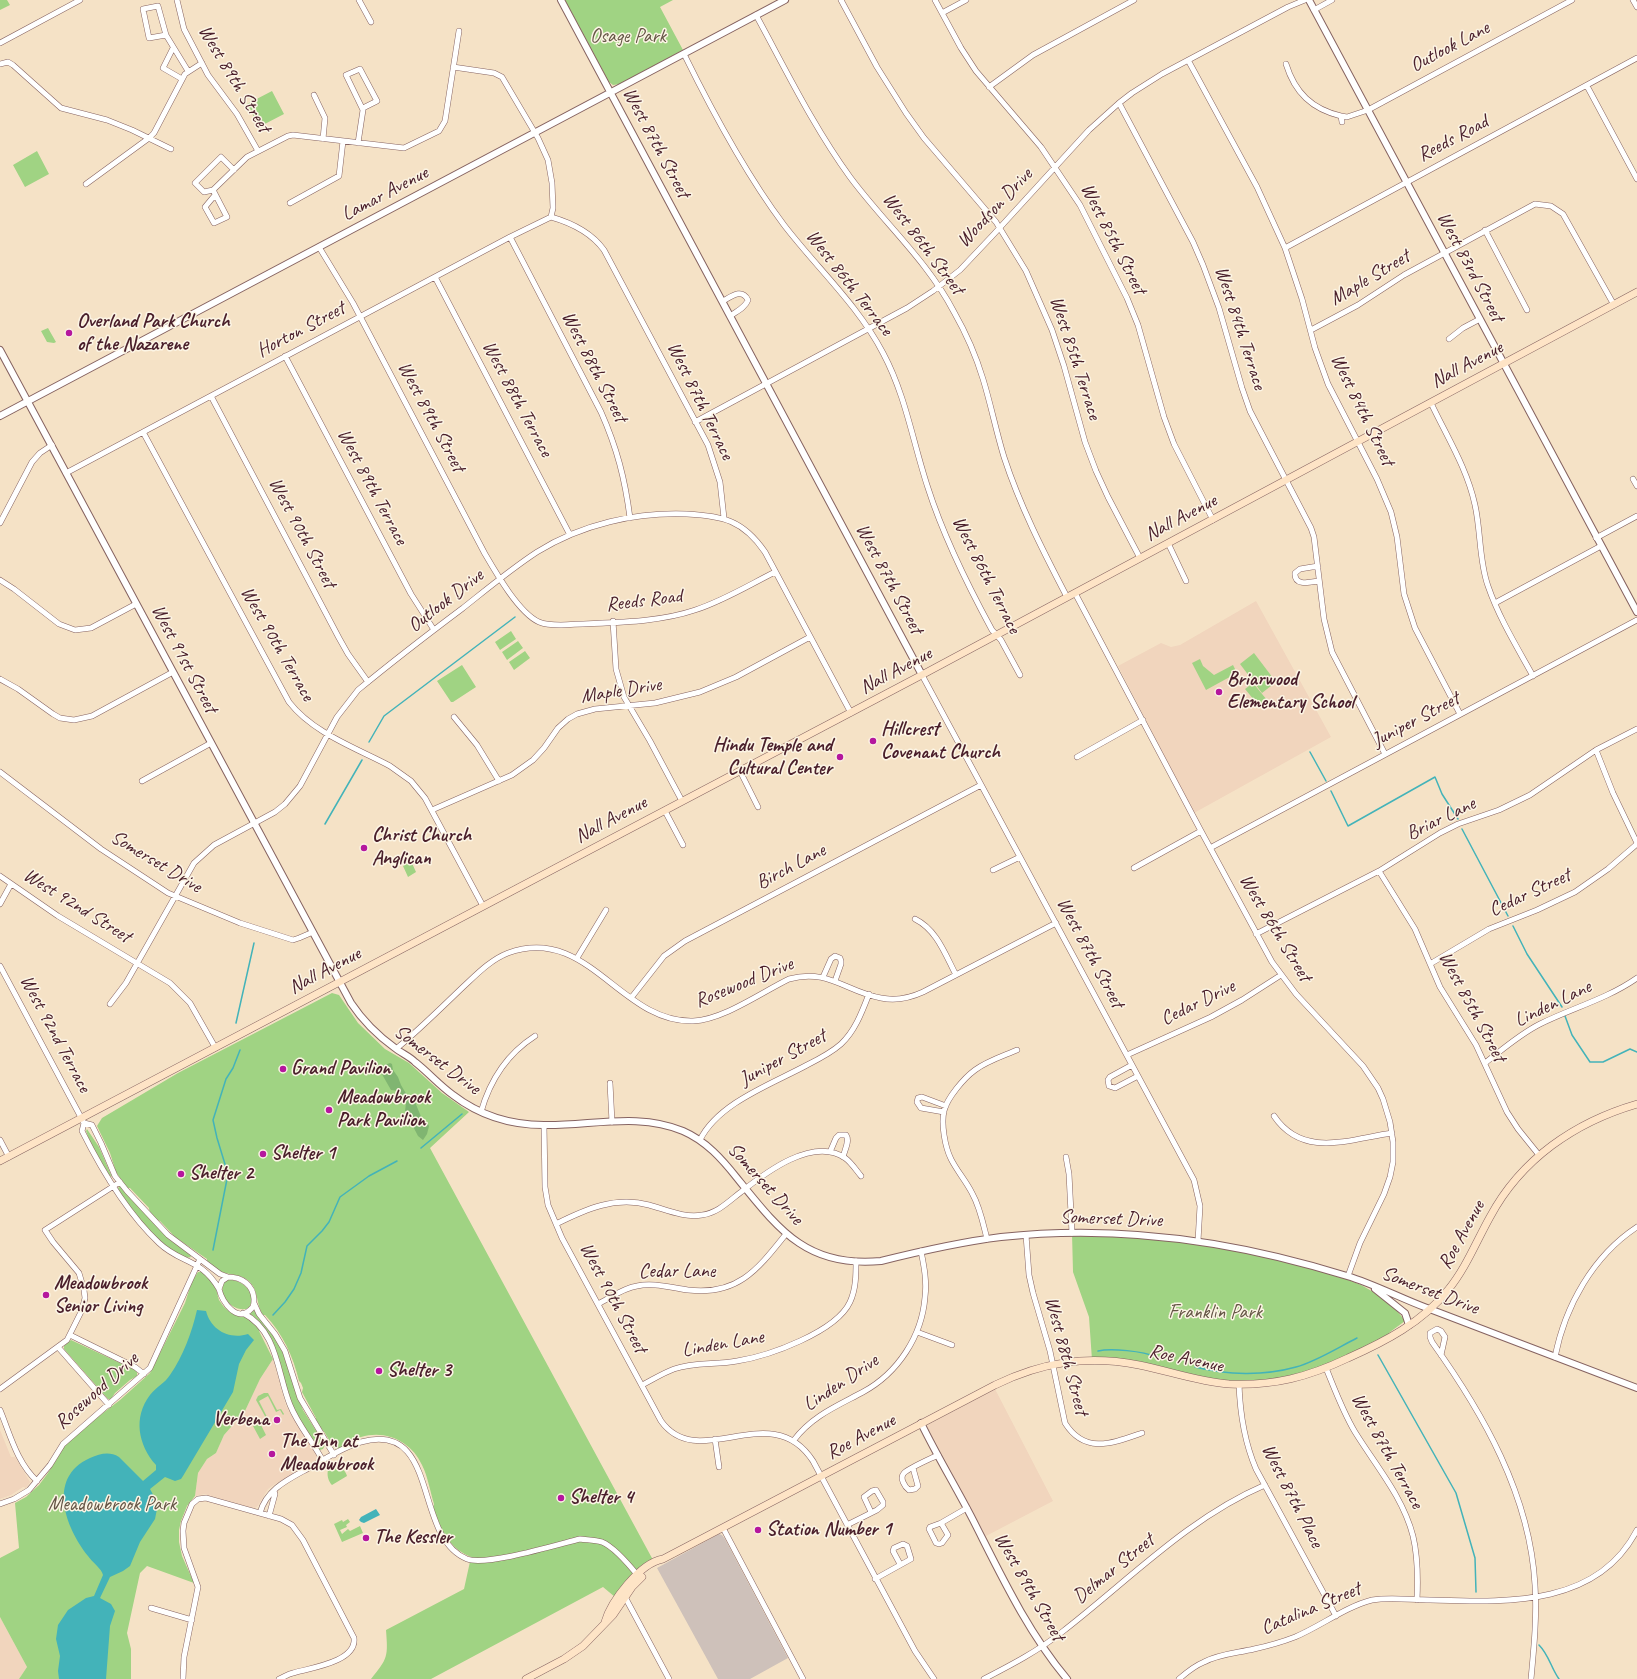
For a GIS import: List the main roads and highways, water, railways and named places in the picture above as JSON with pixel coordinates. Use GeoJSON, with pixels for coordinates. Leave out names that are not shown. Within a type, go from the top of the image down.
{"type":"FeatureCollection","features":[{"type":"Feature","properties":{"kind":"main road","name":"Nall Avenue"},"geometry":{"type":"LineString","coordinates":[[0,1161],[83,1121],[216,1047],[851,713],[1637,292]]}},
{"type":"Feature","properties":{"kind":"main road","name":"Roe Avenue"},"geometry":{"type":"LineString","coordinates":[[605,1622],[608,1613],[618,1596],[639,1576],[663,1559],[1010,1377],[1029,1370],[1053,1364],[1076,1361],[1105,1360],[1216,1382],[1262,1384],[1305,1376],[1326,1368],[1385,1340],[1409,1325],[1430,1309],[1448,1290],[1463,1269],[1490,1218],[1506,1192],[1521,1173],[1539,1155],[1577,1128],[1608,1114],[1637,1104]]}},
{"type":"Feature","properties":{"kind":"main road","name":"Roe Avenue"},"geometry":{"type":"LineString","coordinates":[[526,1679],[572,1654],[595,1636],[605,1622],[613,1615],[639,1576]]}},
{"type":"Feature","properties":{"kind":"water"},"geometry":{"type":"Polygon","coordinates":[[[197,1310],[206,1311],[208,1318],[216,1328],[222,1332],[234,1336],[248,1334],[254,1340],[246,1350],[239,1364],[233,1392],[181,1479],[175,1481],[165,1477],[150,1489],[158,1504],[155,1519],[140,1542],[130,1566],[110,1577],[100,1598],[111,1604],[115,1611],[110,1626],[106,1679],[59,1679],[58,1671],[60,1656],[56,1639],[58,1625],[68,1610],[86,1598],[94,1596],[103,1575],[101,1570],[80,1545],[67,1518],[64,1504],[64,1490],[68,1478],[76,1467],[90,1458],[104,1454],[112,1454],[119,1457],[143,1481],[156,1470],[156,1465],[145,1449],[142,1440],[140,1431],[141,1412],[150,1395],[168,1378],[175,1368],[190,1335],[197,1310]]]}},
{"type":"Feature","properties":{"kind":"water"},"geometry":{"type":"Polygon","coordinates":[[[376,1509],[380,1515],[364,1523],[359,1520],[361,1517],[376,1509]]]}},
{"type":"Feature","properties":{"kind":"waterway"},"geometry":{"type":"LineString","coordinates":[[369,742],[384,716],[515,617]]}},
{"type":"Feature","properties":{"kind":"waterway"},"geometry":{"type":"LineString","coordinates":[[1310,752],[1326,781]]}},
{"type":"Feature","properties":{"kind":"waterway"},"geometry":{"type":"LineString","coordinates":[[325,824],[362,760]]}},
{"type":"Feature","properties":{"kind":"waterway"},"geometry":{"type":"LineString","coordinates":[[1331,791],[1348,826],[1435,777],[1442,794],[1458,819]]}},
{"type":"Feature","properties":{"kind":"waterway"},"geometry":{"type":"LineString","coordinates":[[1462,829],[1508,916]]}},
{"type":"Feature","properties":{"kind":"waterway"},"geometry":{"type":"LineString","coordinates":[[1513,926],[1527,954],[1562,1007]]}},
{"type":"Feature","properties":{"kind":"waterway"},"geometry":{"type":"LineString","coordinates":[[236,1023],[254,943]]}},
{"type":"Feature","properties":{"kind":"waterway"},"geometry":{"type":"LineString","coordinates":[[1565,1016],[1572,1035],[1590,1062],[1603,1062],[1630,1049],[1637,1052]]}},
{"type":"Feature","properties":{"kind":"waterway"},"geometry":{"type":"LineString","coordinates":[[213,1250],[228,1174],[213,1120],[226,1079],[233,1068],[240,1050]]}},
{"type":"Feature","properties":{"kind":"waterway"},"geometry":{"type":"LineString","coordinates":[[421,1148],[462,1114]]}},
{"type":"Feature","properties":{"kind":"waterway"},"geometry":{"type":"LineString","coordinates":[[273,1315],[294,1289],[301,1273],[307,1246],[329,1222],[340,1197],[369,1176],[397,1161]]}},
{"type":"Feature","properties":{"kind":"waterway"},"geometry":{"type":"LineString","coordinates":[[1195,1367],[1233,1373],[1258,1373],[1284,1370],[1312,1361],[1357,1338]]}},
{"type":"Feature","properties":{"kind":"waterway"},"geometry":{"type":"LineString","coordinates":[[1098,1351],[1127,1351],[1143,1353],[1156,1357]]}},
{"type":"Feature","properties":{"kind":"waterway"},"geometry":{"type":"LineString","coordinates":[[1378,1355],[1456,1493],[1475,1558],[1476,1592]]}},
{"type":"Feature","properties":{"kind":"waterway"},"geometry":{"type":"LineString","coordinates":[[1539,1645],[1559,1679]]}},
{"type":"Feature","properties":{"kind":"place","name":"Overland Park Church of the Nazarene"},"geometry":{"type":"Point","coordinates":[69,333]}},
{"type":"Feature","properties":{"kind":"place","name":"Briarwood Elementary School"},"geometry":{"type":"Point","coordinates":[1219,692]}},
{"type":"Feature","properties":{"kind":"place","name":"Hillcrest Covenant Church"},"geometry":{"type":"Point","coordinates":[873,741]}},
{"type":"Feature","properties":{"kind":"place","name":"Hindu Temple and Cultural Center"},"geometry":{"type":"Point","coordinates":[840,757]}},
{"type":"Feature","properties":{"kind":"place","name":"Christ Church Anglican"},"geometry":{"type":"Point","coordinates":[364,848]}},
{"type":"Feature","properties":{"kind":"place","name":"Grand Pavilion"},"geometry":{"type":"Point","coordinates":[283,1069]}},
{"type":"Feature","properties":{"kind":"place","name":"Meadowbrook Park Pavilion"},"geometry":{"type":"Point","coordinates":[329,1110]}},
{"type":"Feature","properties":{"kind":"place","name":"Shelter 1"},"geometry":{"type":"Point","coordinates":[263,1154]}},
{"type":"Feature","properties":{"kind":"place","name":"Shelter 2"},"geometry":{"type":"Point","coordinates":[181,1174]}},
{"type":"Feature","properties":{"kind":"place","name":"Meadowbrook Senior Living"},"geometry":{"type":"Point","coordinates":[46,1295]}},
{"type":"Feature","properties":{"kind":"place","name":"Shelter 3"},"geometry":{"type":"Point","coordinates":[379,1371]}},
{"type":"Feature","properties":{"kind":"place","name":"Verbena"},"geometry":{"type":"Point","coordinates":[277,1420]}},
{"type":"Feature","properties":{"kind":"place","name":"The Inn at Meadowbrook"},"geometry":{"type":"Point","coordinates":[272,1454]}},
{"type":"Feature","properties":{"kind":"place","name":"Shelter 4"},"geometry":{"type":"Point","coordinates":[561,1498]}},
{"type":"Feature","properties":{"kind":"place","name":"Station Number 1"},"geometry":{"type":"Point","coordinates":[758,1530]}},
{"type":"Feature","properties":{"kind":"place","name":"The Kessler"},"geometry":{"type":"Point","coordinates":[366,1538]}},
{"type":"Feature","properties":{"kind":"park label","name":"Osage Park"},"geometry":{"type":"Point","coordinates":[628,37]}},
{"type":"Feature","properties":{"kind":"park label","name":"Franklin Park"},"geometry":{"type":"Point","coordinates":[1215,1313]}},
{"type":"Feature","properties":{"kind":"park label","name":"Meadowbrook Park"},"geometry":{"type":"Point","coordinates":[112,1505]}}]}
